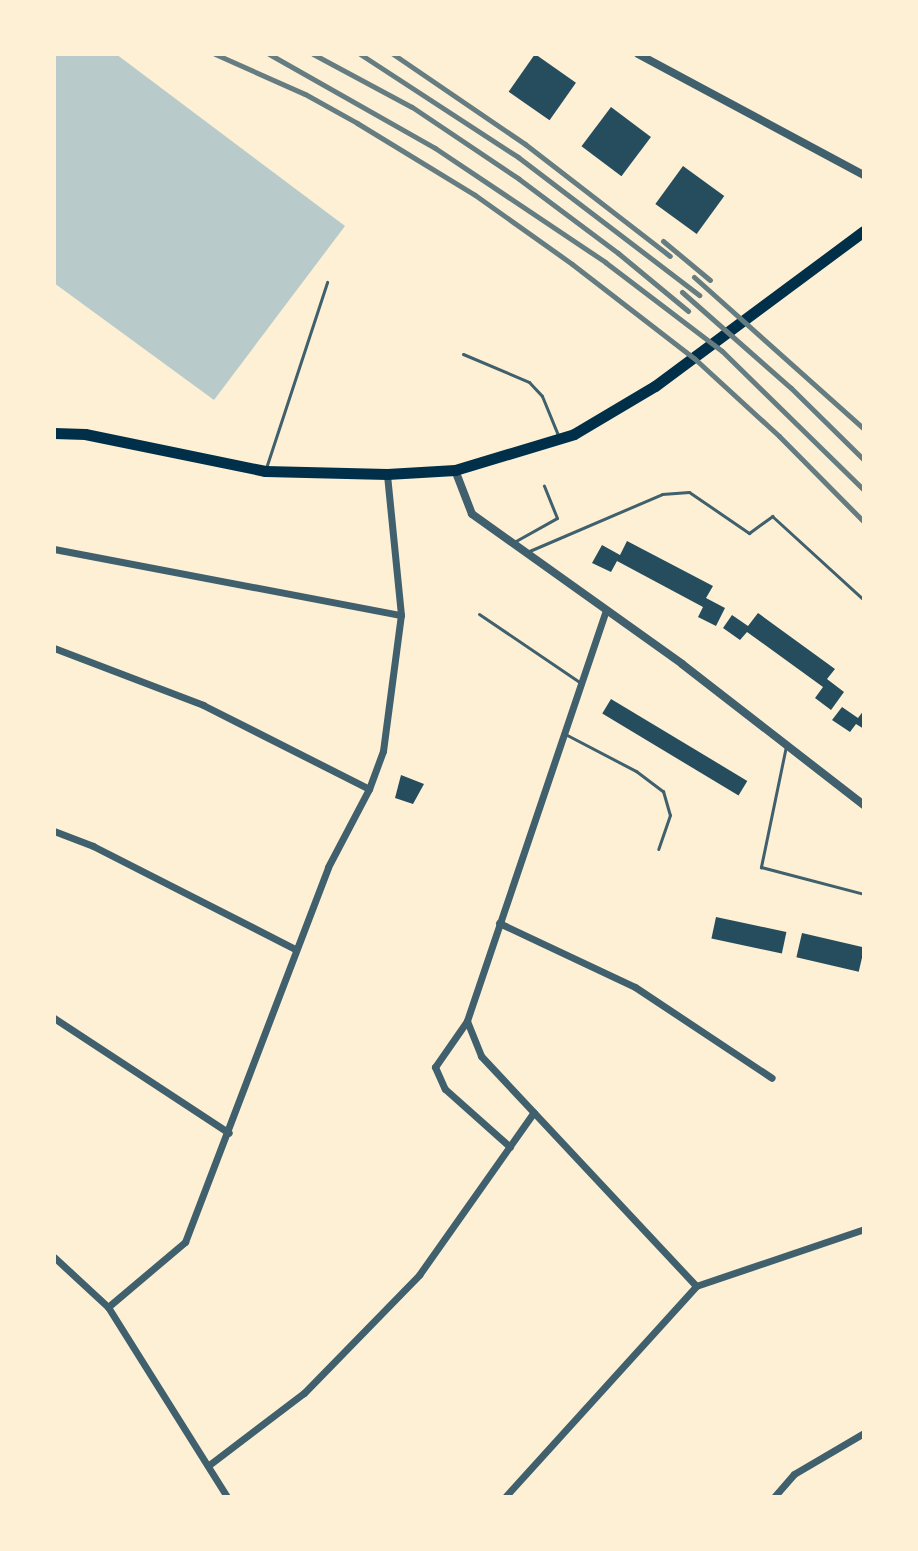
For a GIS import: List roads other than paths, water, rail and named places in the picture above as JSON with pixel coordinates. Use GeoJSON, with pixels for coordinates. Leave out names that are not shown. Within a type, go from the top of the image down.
{"type":"FeatureCollection","features":[{"type":"Feature","properties":{"kind":"main road"},"geometry":{"type":"LineString","coordinates":[[54,433],[85,434],[265,471],[387,474],[455,470],[574,434],[655,386],[759,312],[864,231]]}},
{"type":"Feature","properties":{"kind":"street"},"geometry":{"type":"LineString","coordinates":[[638,54],[864,175]]}},
{"type":"Feature","properties":{"kind":"street"},"geometry":{"type":"LineString","coordinates":[[455,470],[472,514],[787,742],[864,805]]}},
{"type":"Feature","properties":{"kind":"street"},"geometry":{"type":"LineString","coordinates":[[108,1307],[185,1242],[328,867],[369,789],[383,751],[401,615],[387,474]]}},
{"type":"Feature","properties":{"kind":"street"},"geometry":{"type":"LineString","coordinates":[[54,549],[401,615]]}},
{"type":"Feature","properties":{"kind":"street"},"geometry":{"type":"LineString","coordinates":[[510,1147],[445,1089],[435,1067],[467,1021],[606,610]]}},
{"type":"Feature","properties":{"kind":"street"},"geometry":{"type":"LineString","coordinates":[[54,648],[203,705],[369,789]]}},
{"type":"Feature","properties":{"kind":"street"},"geometry":{"type":"LineString","coordinates":[[54,831],[93,846],[295,949]]}},
{"type":"Feature","properties":{"kind":"street"},"geometry":{"type":"LineString","coordinates":[[499,923],[635,987],[772,1078]]}},
{"type":"Feature","properties":{"kind":"street"},"geometry":{"type":"LineString","coordinates":[[54,1018],[229,1133]]}},
{"type":"Feature","properties":{"kind":"street"},"geometry":{"type":"LineString","coordinates":[[467,1021],[481,1056],[696,1286]]}},
{"type":"Feature","properties":{"kind":"street"},"geometry":{"type":"LineString","coordinates":[[209,1465],[304,1393],[419,1275],[534,1112]]}},
{"type":"Feature","properties":{"kind":"street"},"geometry":{"type":"LineString","coordinates":[[505,1497],[696,1286],[864,1229]]}},
{"type":"Feature","properties":{"kind":"street"},"geometry":{"type":"LineString","coordinates":[[54,1257],[108,1307],[227,1497]]}},
{"type":"Feature","properties":{"kind":"street"},"geometry":{"type":"LineString","coordinates":[[774,1497],[794,1474],[864,1433]]}},
{"type":"Feature","properties":{"kind":"lane"},"geometry":{"type":"LineString","coordinates":[[265,471],[327,282]]}},
{"type":"Feature","properties":{"kind":"lane"},"geometry":{"type":"LineString","coordinates":[[463,354],[529,382],[542,396],[560,438]]}},
{"type":"Feature","properties":{"kind":"lane"},"geometry":{"type":"LineString","coordinates":[[511,544],[557,518],[544,485]]}},
{"type":"Feature","properties":{"kind":"lane"},"geometry":{"type":"LineString","coordinates":[[524,554],[662,494],[689,492],[749,533],[772,516],[864,600]]}},
{"type":"Feature","properties":{"kind":"lane"},"geometry":{"type":"LineString","coordinates":[[479,614],[581,683]]}},
{"type":"Feature","properties":{"kind":"lane"},"geometry":{"type":"LineString","coordinates":[[564,733],[636,771],[663,791],[670,815],[658,849]]}},
{"type":"Feature","properties":{"kind":"lane"},"geometry":{"type":"LineString","coordinates":[[787,742],[761,867],[864,894]]}},
{"type":"Feature","properties":{"kind":"railway"},"geometry":{"type":"LineString","coordinates":[[215,54],[305,94],[357,123],[475,195],[572,264],[695,359],[779,436],[864,522]]}},
{"type":"Feature","properties":{"kind":"railway"},"geometry":{"type":"LineString","coordinates":[[269,54],[435,148],[605,262],[722,351],[864,490]]}},
{"type":"Feature","properties":{"kind":"railway"},"geometry":{"type":"LineString","coordinates":[[313,54],[412,107],[519,179],[618,253],[688,311]]}},
{"type":"Feature","properties":{"kind":"railway"},"geometry":{"type":"LineString","coordinates":[[360,54],[518,157],[699,295]]}},
{"type":"Feature","properties":{"kind":"railway"},"geometry":{"type":"LineString","coordinates":[[393,54],[525,144],[670,256]]}},
{"type":"Feature","properties":{"kind":"railway"},"geometry":{"type":"LineString","coordinates":[[663,241],[710,280]]}},
{"type":"Feature","properties":{"kind":"railway"},"geometry":{"type":"LineString","coordinates":[[694,277],[864,429]]}},
{"type":"Feature","properties":{"kind":"railway"},"geometry":{"type":"LineString","coordinates":[[682,292],[791,388],[864,460]]}}]}
